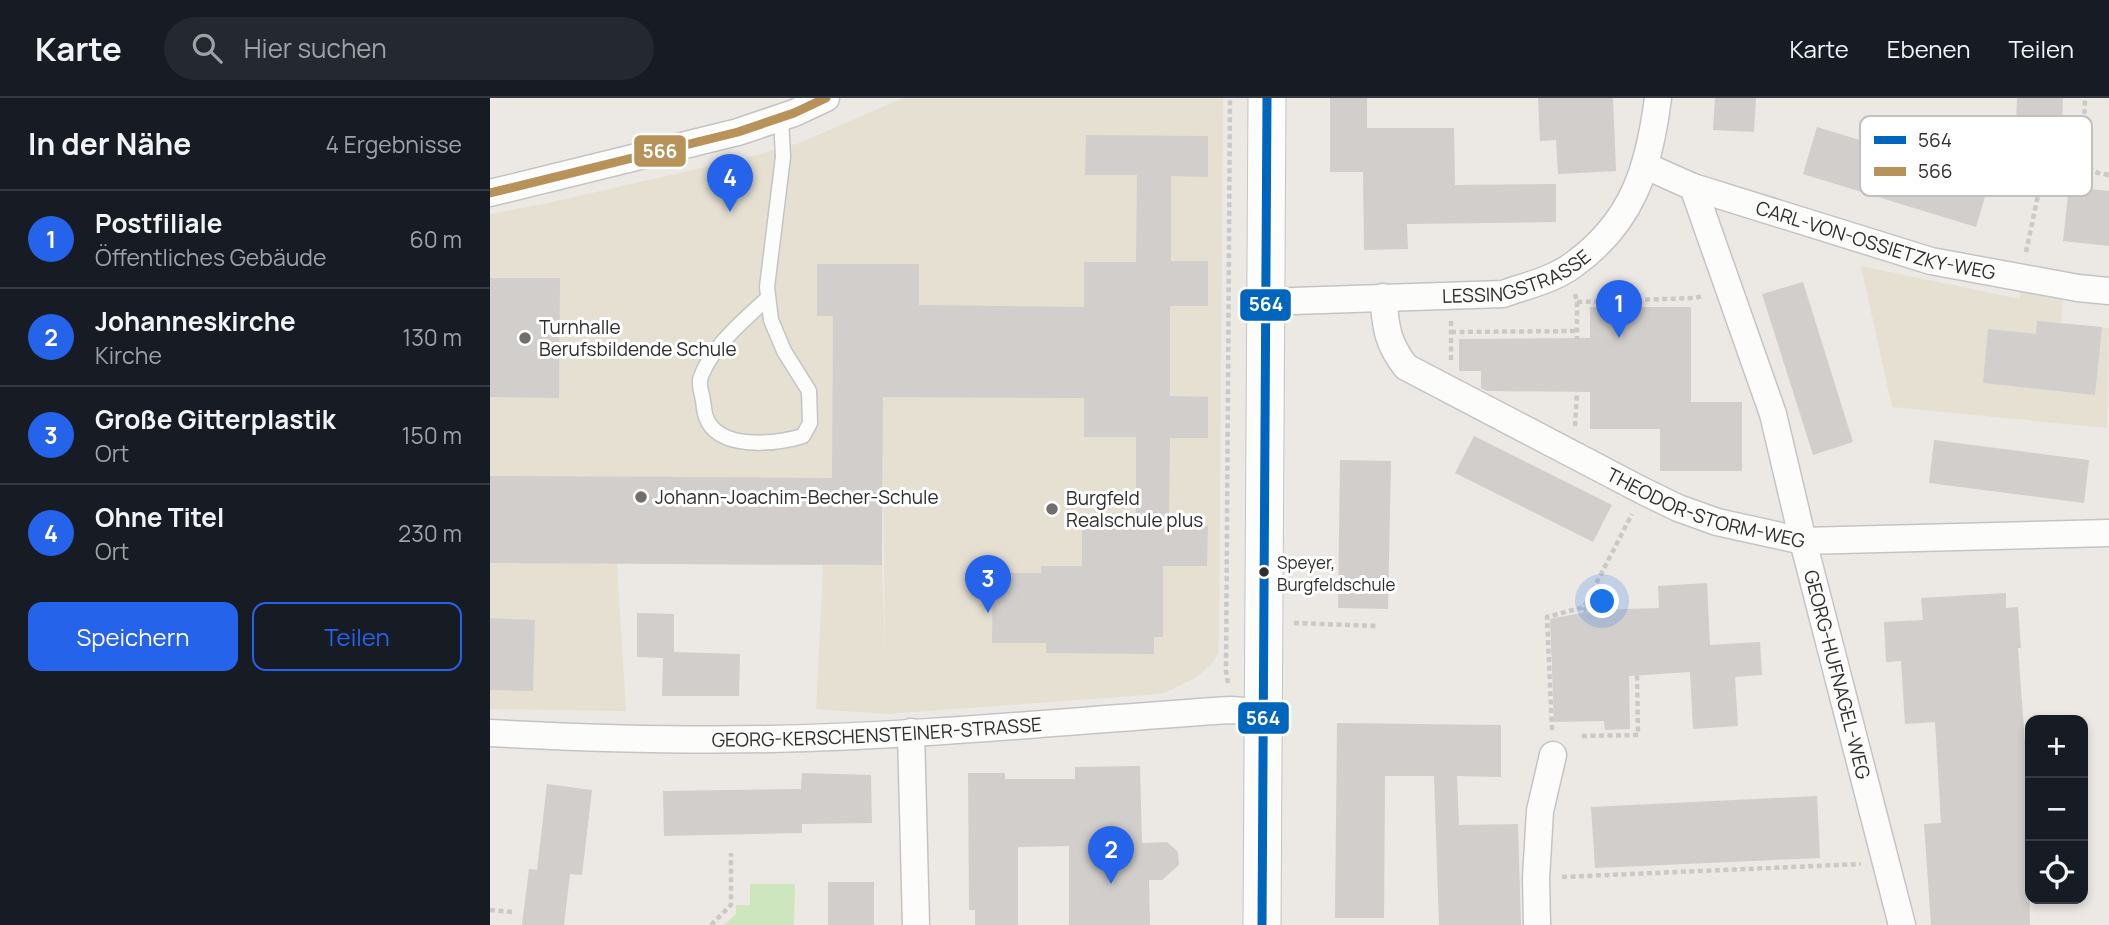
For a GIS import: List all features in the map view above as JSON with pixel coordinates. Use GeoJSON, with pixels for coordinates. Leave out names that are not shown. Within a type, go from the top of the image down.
{"type":"FeatureCollection","features":[{"type":"Feature","properties":{"kind":"main road"},"geometry":{"type":"LineString","coordinates":[[1262,925],[1267,98]]}},
{"type":"Feature","properties":{"kind":"street"},"geometry":{"type":"LineString","coordinates":[[490,193],[738,132],[825,98]]}},
{"type":"Feature","properties":{"kind":"street","name":"LESSINGSTRASSE"},"geometry":{"type":"LineString","coordinates":[[1266,302],[1503,294],[1571,267],[1621,219],[1646,166],[1658,98]]}},
{"type":"Feature","properties":{"kind":"street","name":"CARL-VON-OSSIETZKY-WEG"},"geometry":{"type":"LineString","coordinates":[[1646,166],[1693,187],[1931,261],[2109,291]]}},
{"type":"Feature","properties":{"kind":"street","name":"GEORG-HUFNAGEL-WEG"},"geometry":{"type":"LineString","coordinates":[[1693,187],[1773,414],[1902,925]]}},
{"type":"Feature","properties":{"kind":"street","name":"THEODOR-STORM-WEG"},"geometry":{"type":"LineString","coordinates":[[1383,297],[1388,338],[1406,368],[1643,491],[1717,522],[1803,541],[2109,533]]}},
{"type":"Feature","properties":{"kind":"street","name":"GEORG-KERSCHENSTEINER-STRASSE"},"geometry":{"type":"LineString","coordinates":[[490,733],[658,740],[772,739],[1230,710],[1263,712]]}},
{"type":"Feature","properties":{"kind":"street"},"geometry":{"type":"LineString","coordinates":[[911,732],[916,925]]}},
{"type":"Feature","properties":{"kind":"street"},"geometry":{"type":"LineString","coordinates":[[1537,925],[1536,878],[1540,811],[1553,755]]}},
{"type":"Feature","properties":{"kind":"lane"},"geometry":{"type":"LineString","coordinates":[[768,298],[715,352],[700,381],[706,418],[718,432],[740,441],[779,443],[803,436],[810,423],[809,391],[784,351],[771,320],[768,298],[769,258],[783,157],[781,117]]}},
{"type":"Feature","properties":{"kind":"path"},"geometry":{"type":"LineString","coordinates":[[1229,690],[1226,646],[1230,98]]}},
{"type":"Feature","properties":{"kind":"path"},"geometry":{"type":"LineString","coordinates":[[2084,116],[2085,98]]}},
{"type":"Feature","properties":{"kind":"path"},"geometry":{"type":"LineString","coordinates":[[2092,170],[2109,175]]}},
{"type":"Feature","properties":{"kind":"path"},"geometry":{"type":"LineString","coordinates":[[2024,278],[2026,253],[2038,196]]}},
{"type":"Feature","properties":{"kind":"path"},"geometry":{"type":"LineString","coordinates":[[1571,267],[1577,302],[1577,339]]}},
{"type":"Feature","properties":{"kind":"path"},"geometry":{"type":"LineString","coordinates":[[1577,302],[1695,298],[1727,288]]}},
{"type":"Feature","properties":{"kind":"path"},"geometry":{"type":"LineString","coordinates":[[1442,387],[1451,374],[1451,296]]}},
{"type":"Feature","properties":{"kind":"path"},"geometry":{"type":"LineString","coordinates":[[1451,332],[1577,331]]}},
{"type":"Feature","properties":{"kind":"path"},"geometry":{"type":"LineString","coordinates":[[1553,755],[1546,617],[1584,607],[1643,491]]}},
{"type":"Feature","properties":{"kind":"path"},"geometry":{"type":"LineString","coordinates":[[1584,607],[1592,621]]}},
{"type":"Feature","properties":{"kind":"path"},"geometry":{"type":"LineString","coordinates":[[1264,622],[1377,626]]}},
{"type":"Feature","properties":{"kind":"path"},"geometry":{"type":"LineString","coordinates":[[1582,736],[1639,735],[1637,674]]}},
{"type":"Feature","properties":{"kind":"path"},"geometry":{"type":"LineString","coordinates":[[711,925],[731,905],[731,853]]}},
{"type":"Feature","properties":{"kind":"path"},"geometry":{"type":"LineString","coordinates":[[1536,878],[1886,863]]}},
{"type":"Feature","properties":{"kind":"path"},"geometry":{"type":"LineString","coordinates":[[490,910],[513,912]]}},
{"type":"Feature","properties":{"kind":"shaded area"},"geometry":{"type":"Polygon","coordinates":[[[903,98],[1223,98],[1219,641],[1218,654],[1212,664],[1195,678],[1165,693],[1147,695],[886,714],[816,709],[823,565],[617,564],[626,711],[490,709],[490,214],[548,203],[797,144],[903,98]],[[883,453],[882,565],[885,653],[883,453]]]}},
{"type":"Feature","properties":{"kind":"shaded area"},"geometry":{"type":"Polygon","coordinates":[[[1861,266],[2020,299],[2021,289],[2063,295],[2061,323],[2109,328],[2107,428],[1892,407],[1861,266]]]}},
{"type":"Feature","properties":{"kind":"green space"},"geometry":{"type":"Polygon","coordinates":[[[750,884],[795,884],[794,925],[724,925],[736,914],[736,905],[750,905],[750,884]]]}},
{"type":"Feature","properties":{"kind":"building"},"geometry":{"type":"Polygon","coordinates":[[[1330,98],[1367,98],[1367,128],[1454,128],[1455,185],[1556,184],[1556,222],[1407,224],[1408,249],[1364,250],[1363,172],[1330,172],[1330,98]]]}},
{"type":"Feature","properties":{"kind":"building"},"geometry":{"type":"Polygon","coordinates":[[[1538,98],[1613,98],[1616,171],[1558,174],[1556,140],[1540,141],[1538,98]]]}},
{"type":"Feature","properties":{"kind":"building"},"geometry":{"type":"Polygon","coordinates":[[[1715,98],[1756,98],[1754,132],[1713,130],[1715,98]]]}},
{"type":"Feature","properties":{"kind":"building"},"geometry":{"type":"Polygon","coordinates":[[[2017,98],[2063,98],[2062,116],[2016,116],[2017,98]]]}},
{"type":"Feature","properties":{"kind":"building"},"geometry":{"type":"Polygon","coordinates":[[[1817,127],[1860,140],[1860,191],[1803,174],[1817,127]]]}},
{"type":"Feature","properties":{"kind":"building"},"geometry":{"type":"Polygon","coordinates":[[[1086,135],[1208,136],[1208,177],[1171,176],[1171,261],[1208,261],[1208,306],[1170,306],[1170,396],[1208,397],[1208,438],[1170,438],[1169,526],[1208,526],[1207,566],[1163,566],[1163,637],[1154,637],[1154,654],[1046,653],[1046,643],[992,643],[993,573],[1041,573],[1041,566],[1082,566],[1082,526],[1136,526],[1136,437],[1084,437],[1084,398],[883,397],[882,565],[490,563],[490,476],[832,478],[833,316],[817,316],[817,264],[919,264],[919,305],[1084,307],[1084,262],[1136,262],[1137,175],[1085,175],[1086,135]]]}},
{"type":"Feature","properties":{"kind":"building"},"geometry":{"type":"Polygon","coordinates":[[[2092,189],[2109,191],[2109,246],[2063,241],[2068,196],[2092,196],[2092,189]]]}},
{"type":"Feature","properties":{"kind":"building"},"geometry":{"type":"Polygon","coordinates":[[[1875,196],[1985,196],[1976,227],[1875,196]]]}},
{"type":"Feature","properties":{"kind":"building","name":"Turnhalle Berufsbildende Schule"},"geometry":{"type":"Polygon","coordinates":[[[490,278],[560,278],[559,398],[490,397],[490,278]]]}},
{"type":"Feature","properties":{"kind":"building"},"geometry":{"type":"Polygon","coordinates":[[[1803,282],[1853,442],[1813,455],[1762,294],[1803,282]]]}},
{"type":"Feature","properties":{"kind":"building"},"geometry":{"type":"Polygon","coordinates":[[[1590,307],[1691,307],[1691,402],[1742,402],[1742,471],[1660,471],[1660,429],[1590,429],[1590,392],[1487,391],[1481,388],[1481,371],[1459,371],[1459,339],[1590,338],[1590,307]]]}},
{"type":"Feature","properties":{"kind":"building"},"geometry":{"type":"Polygon","coordinates":[[[2037,321],[2102,327],[2095,395],[1983,383],[1988,329],[2036,334],[2037,321]]]}},
{"type":"Feature","properties":{"kind":"building"},"geometry":{"type":"Polygon","coordinates":[[[1474,436],[1612,505],[1593,542],[1455,473],[1474,436]]]}},
{"type":"Feature","properties":{"kind":"building"},"geometry":{"type":"Polygon","coordinates":[[[1934,440],[2089,460],[2084,503],[1929,483],[1934,440]]]}},
{"type":"Feature","properties":{"kind":"building"},"geometry":{"type":"Polygon","coordinates":[[[1340,460],[1391,461],[1388,609],[1338,608],[1340,460]]]}},
{"type":"Feature","properties":{"kind":"building"},"geometry":{"type":"Polygon","coordinates":[[[1707,583],[1710,645],[1760,642],[1762,675],[1735,677],[1738,726],[1693,729],[1690,672],[1629,676],[1630,729],[1605,730],[1604,721],[1554,722],[1550,619],[1597,610],[1659,608],[1658,586],[1707,583]]]}},
{"type":"Feature","properties":{"kind":"building"},"geometry":{"type":"Polygon","coordinates":[[[2006,593],[2006,608],[2018,607],[2021,648],[2018,648],[2025,743],[2025,904],[2029,904],[2030,925],[1931,925],[1924,824],[1941,823],[1935,722],[1905,724],[1901,661],[1886,662],[1884,622],[1923,620],[1921,598],[2006,593]]]}},
{"type":"Feature","properties":{"kind":"building"},"geometry":{"type":"Polygon","coordinates":[[[637,613],[674,614],[674,652],[740,654],[739,696],[662,696],[663,658],[637,657],[637,613]]]}},
{"type":"Feature","properties":{"kind":"building"},"geometry":{"type":"Polygon","coordinates":[[[490,618],[535,620],[533,691],[490,690],[490,618]]]}},
{"type":"Feature","properties":{"kind":"building"},"geometry":{"type":"Polygon","coordinates":[[[1337,723],[1501,725],[1501,777],[1457,776],[1459,825],[1518,824],[1521,925],[1439,925],[1434,776],[1385,776],[1384,918],[1335,918],[1337,723]]]}},
{"type":"Feature","properties":{"kind":"building"},"geometry":{"type":"Polygon","coordinates":[[[1140,766],[1142,843],[1167,842],[1178,852],[1179,865],[1162,880],[1149,880],[1150,925],[1069,925],[1069,846],[1018,847],[1018,925],[975,925],[975,910],[969,910],[968,773],[1005,773],[1005,779],[1075,779],[1075,767],[1140,766]]]}},
{"type":"Feature","properties":{"kind":"building"},"geometry":{"type":"Polygon","coordinates":[[[802,773],[871,775],[872,823],[802,824],[802,833],[664,836],[663,791],[801,789],[802,773]]]}},
{"type":"Feature","properties":{"kind":"building"},"geometry":{"type":"Polygon","coordinates":[[[547,784],[592,790],[582,875],[570,874],[564,925],[522,925],[529,869],[537,870],[547,784]]]}},
{"type":"Feature","properties":{"kind":"building"},"geometry":{"type":"Polygon","coordinates":[[[1817,796],[1820,858],[1595,868],[1591,807],[1817,796]]]}},
{"type":"Feature","properties":{"kind":"building"},"geometry":{"type":"Polygon","coordinates":[[[828,882],[874,882],[874,925],[828,925],[828,882]]]}},
{"type":"Feature","properties":{"kind":"transit line","name":"566"},"geometry":{"type":"LineString","coordinates":[[490,193],[738,132],[794,113],[826,98]]}},
{"type":"Feature","properties":{"kind":"transit line","name":"564"},"geometry":{"type":"LineString","coordinates":[[1262,925],[1267,98]]}},
{"type":"Feature","properties":{"kind":"place","name":"Ohne Titel"},"geometry":{"type":"Point","coordinates":[730,212]}},
{"type":"Feature","properties":{"kind":"place","name":"Turnhalle Berufsbildende Schule"},"geometry":{"type":"Point","coordinates":[525,338]}},
{"type":"Feature","properties":{"kind":"place","name":"Postfiliale"},"geometry":{"type":"Point","coordinates":[1619,338]}},
{"type":"Feature","properties":{"kind":"place","name":"Johann-Joachim-Becher-Schule"},"geometry":{"type":"Point","coordinates":[641,497]}},
{"type":"Feature","properties":{"kind":"place","name":"Burgfeld Realschule plus"},"geometry":{"type":"Point","coordinates":[1052,509]}},
{"type":"Feature","properties":{"kind":"place","name":"Speyer, Burgfeldschule"},"geometry":{"type":"Point","coordinates":[1264,572]}},
{"type":"Feature","properties":{"kind":"place","name":"Große Gitterplastik"},"geometry":{"type":"Point","coordinates":[988,613]}},
{"type":"Feature","properties":{"kind":"place","name":"Johanneskirche"},"geometry":{"type":"Point","coordinates":[1111,884]}}]}
